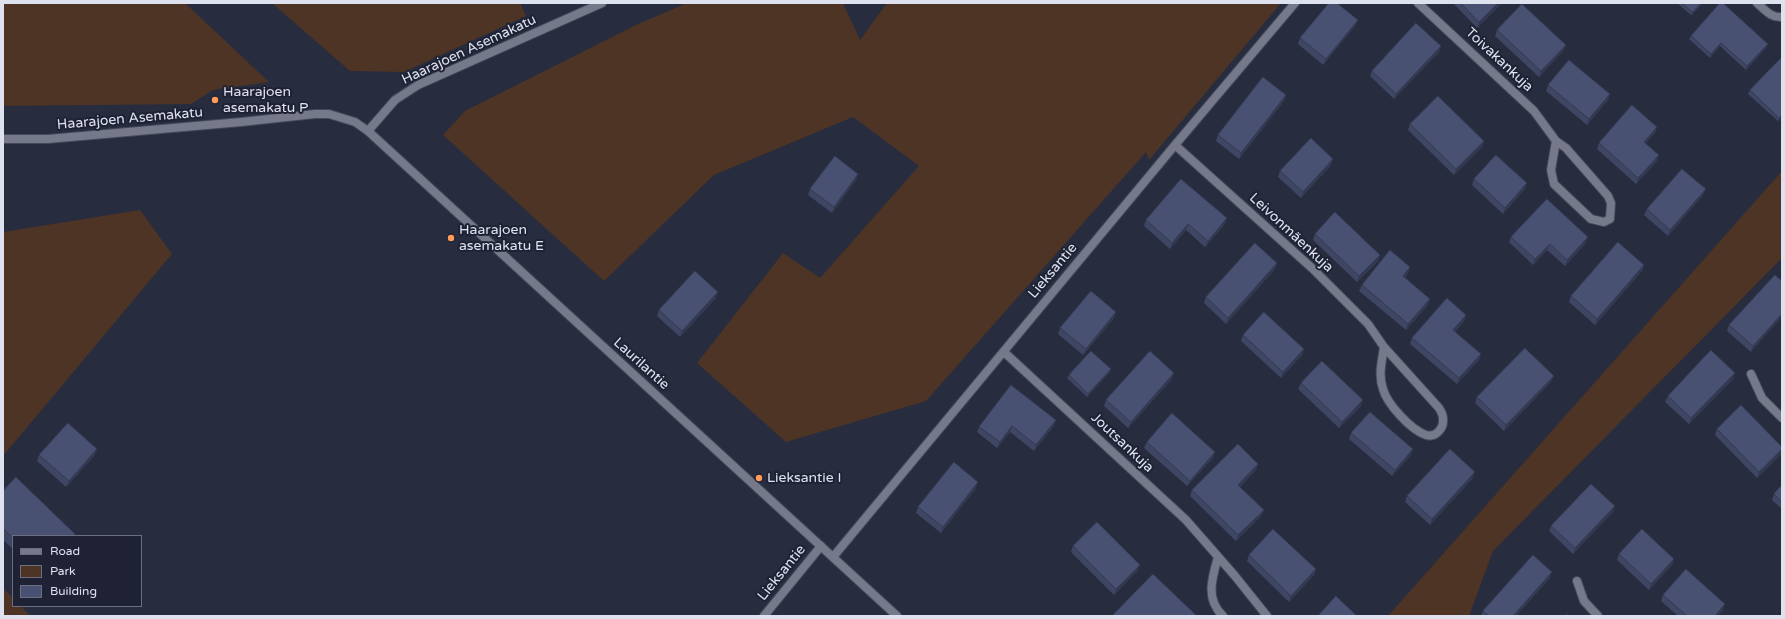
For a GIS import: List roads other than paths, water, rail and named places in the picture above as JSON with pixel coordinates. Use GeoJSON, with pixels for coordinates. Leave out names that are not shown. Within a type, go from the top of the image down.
{"type":"FeatureCollection","features":[{"type":"Feature","properties":{"kind":"street","name":"Haarajoen Asemakatu"},"geometry":{"type":"LineString","coordinates":[[3,139],[56,138],[315,114],[329,114],[355,122],[368,131],[395,100],[418,84],[602,3]]}},
{"type":"Feature","properties":{"kind":"street","name":"Lieksantie"},"geometry":{"type":"LineString","coordinates":[[833,557],[1175,145],[1295,3]]}},
{"type":"Feature","properties":{"kind":"street","name":"Toivakankuja"},"geometry":{"type":"LineString","coordinates":[[1418,3],[1534,111],[1556,141],[1566,148],[1608,196],[1611,203],[1610,220],[1604,222],[1590,220],[1554,184],[1551,170],[1556,141]]}},
{"type":"Feature","properties":{"kind":"street"},"geometry":{"type":"LineString","coordinates":[[1757,3],[1770,16],[1776,18],[1782,17]]}},
{"type":"Feature","properties":{"kind":"street","name":"Laurilantie"},"geometry":{"type":"LineString","coordinates":[[368,131],[897,616]]}},
{"type":"Feature","properties":{"kind":"street","name":"Leivonmäenkuja"},"geometry":{"type":"LineString","coordinates":[[1175,145],[1313,269],[1368,324],[1384,347],[1439,408],[1444,417],[1443,425],[1439,432],[1434,435],[1427,435],[1416,429],[1389,403],[1382,388],[1380,373],[1384,347]]}},
{"type":"Feature","properties":{"kind":"street","name":"Joutsankuja"},"geometry":{"type":"LineString","coordinates":[[1004,352],[1186,520],[1267,616]]}},
{"type":"Feature","properties":{"kind":"street"},"geometry":{"type":"LineString","coordinates":[[1751,374],[1762,398],[1782,418]]}},
{"type":"Feature","properties":{"kind":"street","name":"Lieksantie"},"geometry":{"type":"LineString","coordinates":[[764,616],[821,546]]}},
{"type":"Feature","properties":{"kind":"street"},"geometry":{"type":"LineString","coordinates":[[1218,557],[1212,580],[1211,592],[1217,610],[1223,616]]}},
{"type":"Feature","properties":{"kind":"street"},"geometry":{"type":"LineString","coordinates":[[1577,581],[1584,601],[1598,616]]}},
{"type":"Feature","properties":{"kind":"place","name":"Haarajoen asemakatu P"},"geometry":{"type":"Point","coordinates":[215,100]}},
{"type":"Feature","properties":{"kind":"place","name":"Haarajoen asemakatu E"},"geometry":{"type":"Point","coordinates":[451,238]}},
{"type":"Feature","properties":{"kind":"place","name":"Lieksantie I"},"geometry":{"type":"Point","coordinates":[759,478]}}]}
